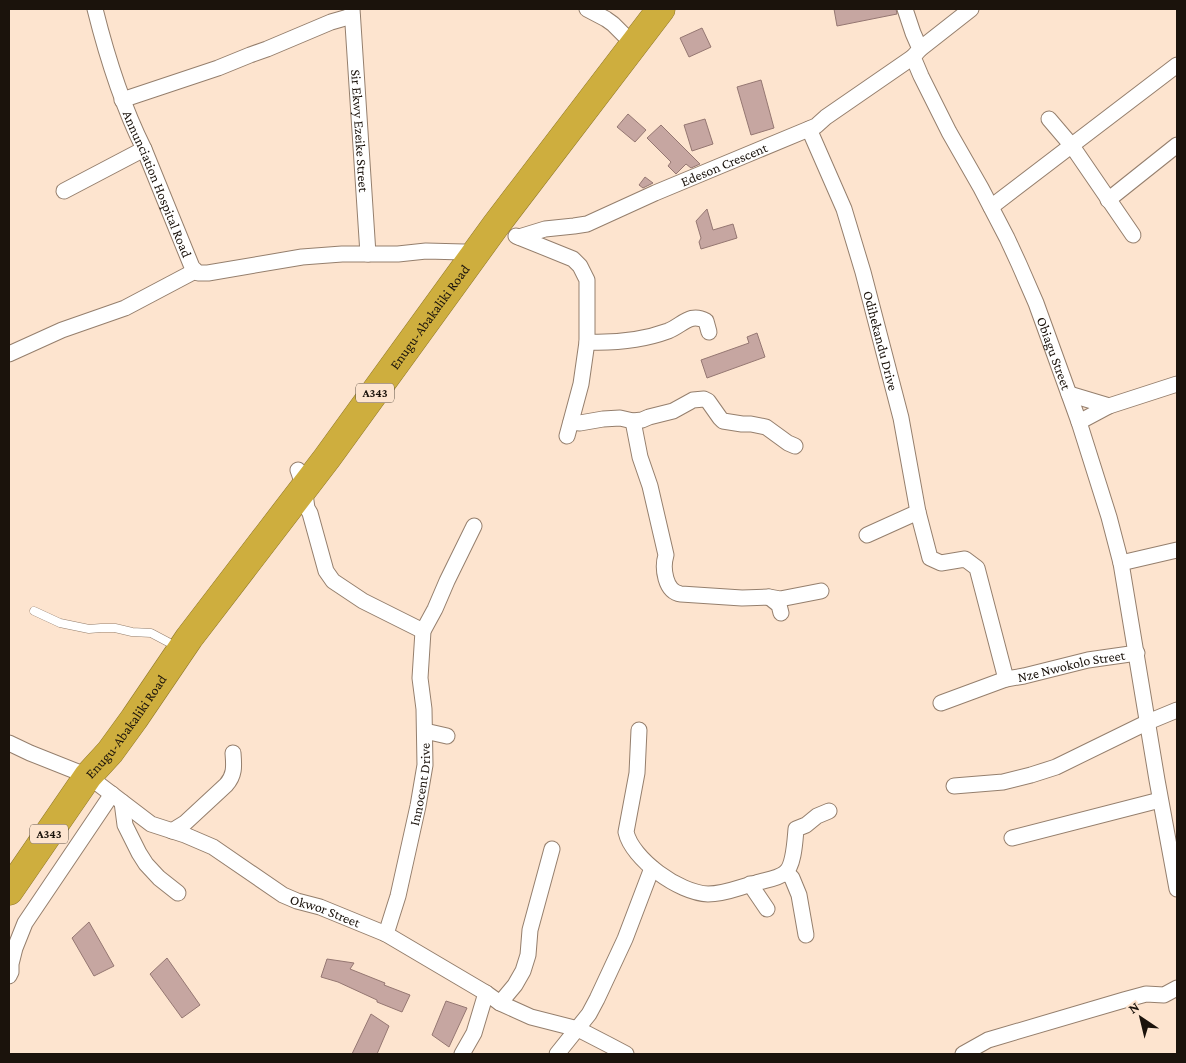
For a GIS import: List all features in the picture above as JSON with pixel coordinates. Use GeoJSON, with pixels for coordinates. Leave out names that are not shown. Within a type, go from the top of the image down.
{"type":"FeatureCollection","features":[{"type":"Feature","properties":{"kind":"highway","name":"Enugu-Abakaliki Road"},"geometry":{"type":"LineString","coordinates":[[88,776],[110,752],[301,479],[464,252],[501,228],[626,37],[648,9]]}},
{"type":"Feature","properties":{"kind":"highway","name":"Enugu-Abakaliki Road"},"geometry":{"type":"LineString","coordinates":[[88,776],[98,748],[168,642],[301,479],[327,458],[501,228],[661,9]]}},
{"type":"Feature","properties":{"kind":"highway","name":"A343"},"geometry":{"type":"LineString","coordinates":[[9,891],[88,776]]}},
{"type":"Feature","properties":{"kind":"street","name":"Annunciation Hospital Road"},"geometry":{"type":"LineString","coordinates":[[95,9],[122,100],[192,267],[198,273],[208,273],[302,257],[342,254],[398,254],[426,251],[464,252]]}},
{"type":"Feature","properties":{"kind":"street"},"geometry":{"type":"LineString","coordinates":[[587,9],[606,18],[626,37]]}},
{"type":"Feature","properties":{"kind":"street","name":"Obiagu Street"},"geometry":{"type":"LineString","coordinates":[[906,9],[913,33],[921,76],[949,132],[1007,238],[1034,299],[1079,422],[1110,517],[1121,562],[1160,800],[1177,889]]}},
{"type":"Feature","properties":{"kind":"street","name":"Edeson Crescent"},"geometry":{"type":"LineString","coordinates":[[501,228],[545,229],[586,224],[816,126],[917,53],[971,9]]}},
{"type":"Feature","properties":{"kind":"street"},"geometry":{"type":"LineString","coordinates":[[122,100],[218,68],[352,13]]}},
{"type":"Feature","properties":{"kind":"street","name":"Sir Ekwy Ezeike Street"},"geometry":{"type":"LineString","coordinates":[[352,13],[368,254]]}},
{"type":"Feature","properties":{"kind":"street"},"geometry":{"type":"LineString","coordinates":[[991,207],[1177,65]]}},
{"type":"Feature","properties":{"kind":"street"},"geometry":{"type":"LineString","coordinates":[[1049,119],[1072,146],[1133,235]]}},
{"type":"Feature","properties":{"kind":"street","name":"Odihekandu Drive"},"geometry":{"type":"LineString","coordinates":[[809,129],[844,209],[863,272],[901,418],[918,512],[930,558],[940,563],[965,559],[977,568],[1006,679]]}},
{"type":"Feature","properties":{"kind":"street"},"geometry":{"type":"LineString","coordinates":[[1108,200],[1177,145]]}},
{"type":"Feature","properties":{"kind":"street"},"geometry":{"type":"LineString","coordinates":[[64,191],[144,149]]}},
{"type":"Feature","properties":{"kind":"street"},"geometry":{"type":"LineString","coordinates":[[501,228],[573,259],[580,266],[587,280],[587,342],[582,384],[569,429],[580,423],[603,419],[642,420],[673,411],[693,400],[704,399],[708,401],[723,421],[766,427],[795,446]]}},
{"type":"Feature","properties":{"kind":"street"},"geometry":{"type":"LineString","coordinates":[[9,354],[62,330],[125,308],[195,271]]}},
{"type":"Feature","properties":{"kind":"street"},"geometry":{"type":"LineString","coordinates":[[587,342],[632,341],[666,331],[692,317],[700,317],[706,321],[708,332]]}},
{"type":"Feature","properties":{"kind":"street"},"geometry":{"type":"LineString","coordinates":[[1079,422],[1109,406],[1177,384]]}},
{"type":"Feature","properties":{"kind":"street"},"geometry":{"type":"LineString","coordinates":[[1069,394],[1109,406]]}},
{"type":"Feature","properties":{"kind":"street"},"geometry":{"type":"LineString","coordinates":[[633,420],[640,457],[650,486],[666,555],[665,575],[672,591],[681,594],[780,599],[821,591]]}},
{"type":"Feature","properties":{"kind":"street"},"geometry":{"type":"LineString","coordinates":[[301,479],[307,508],[326,571],[333,581],[363,601],[423,631],[474,526]]}},
{"type":"Feature","properties":{"kind":"street"},"geometry":{"type":"LineString","coordinates":[[867,535],[918,512]]}},
{"type":"Feature","properties":{"kind":"street"},"geometry":{"type":"LineString","coordinates":[[1121,562],[1177,550]]}},
{"type":"Feature","properties":{"kind":"street"},"geometry":{"type":"LineString","coordinates":[[769,597],[779,605],[781,614]]}},
{"type":"Feature","properties":{"kind":"street","name":"Innocent Drive"},"geometry":{"type":"LineString","coordinates":[[386,934],[398,896],[426,765],[424,709],[420,678],[423,631]]}},
{"type":"Feature","properties":{"kind":"street","name":"Nze Nwokolo Street"},"geometry":{"type":"LineString","coordinates":[[941,703],[1006,679],[1088,660],[1137,653]]}},
{"type":"Feature","properties":{"kind":"street"},"geometry":{"type":"LineString","coordinates":[[954,786],[1003,782],[1048,770],[1177,710]]}},
{"type":"Feature","properties":{"kind":"street"},"geometry":{"type":"LineString","coordinates":[[640,730],[637,773],[626,832],[628,840],[641,858],[660,875],[696,892],[706,894],[726,893],[750,884],[773,879],[786,872],[791,862],[796,829],[829,811]]}},
{"type":"Feature","properties":{"kind":"street"},"geometry":{"type":"LineString","coordinates":[[425,731],[447,736]]}},
{"type":"Feature","properties":{"kind":"street","name":"Okwor Street"},"geometry":{"type":"LineString","coordinates":[[9,744],[88,776],[152,824],[214,847],[283,895],[320,907],[386,934],[500,1003],[531,1017],[578,1029],[626,1054]]}},
{"type":"Feature","properties":{"kind":"street"},"geometry":{"type":"LineString","coordinates":[[172,831],[185,823],[231,779],[234,765],[232,753]]}},
{"type":"Feature","properties":{"kind":"street"},"geometry":{"type":"LineString","coordinates":[[117,798],[125,825],[146,864],[159,878],[178,893]]}},
{"type":"Feature","properties":{"kind":"street"},"geometry":{"type":"LineString","coordinates":[[9,976],[15,948],[25,923],[117,798]]}},
{"type":"Feature","properties":{"kind":"street"},"geometry":{"type":"LineString","coordinates":[[1012,838],[1160,800]]}},
{"type":"Feature","properties":{"kind":"street"},"geometry":{"type":"LineString","coordinates":[[500,1003],[515,985],[523,971],[528,955],[530,930],[552,849]]}},
{"type":"Feature","properties":{"kind":"street"},"geometry":{"type":"LineString","coordinates":[[557,1054],[578,1029],[598,999],[652,868]]}},
{"type":"Feature","properties":{"kind":"street"},"geometry":{"type":"LineString","coordinates":[[786,872],[792,878],[799,895],[806,935]]}},
{"type":"Feature","properties":{"kind":"street"},"geometry":{"type":"LineString","coordinates":[[750,884],[767,909]]}},
{"type":"Feature","properties":{"kind":"street"},"geometry":{"type":"LineString","coordinates":[[963,1054],[988,1040],[1146,994],[1164,995],[1177,988]]}},
{"type":"Feature","properties":{"kind":"street"},"geometry":{"type":"LineString","coordinates":[[462,1054],[474,1033],[486,993]]}},
{"type":"Feature","properties":{"kind":"lane"},"geometry":{"type":"LineString","coordinates":[[34,611],[60,623],[89,629],[114,628],[132,632],[151,633],[168,642]]}},
{"type":"Feature","properties":{"kind":"building"},"geometry":{"type":"Polygon","coordinates":[[[834,9],[896,9],[897,14],[837,26],[834,9]]]}},
{"type":"Feature","properties":{"kind":"building"},"geometry":{"type":"Polygon","coordinates":[[[702,28],[711,47],[689,57],[680,38],[702,28]]]}},
{"type":"Feature","properties":{"kind":"building"},"geometry":{"type":"Polygon","coordinates":[[[761,80],[774,128],[751,135],[737,87],[761,80]]]}},
{"type":"Feature","properties":{"kind":"building"},"geometry":{"type":"Polygon","coordinates":[[[628,114],[646,130],[635,142],[617,127],[628,114]]]}},
{"type":"Feature","properties":{"kind":"building"},"geometry":{"type":"Polygon","coordinates":[[[705,119],[713,144],[692,151],[684,125],[705,119]]]}},
{"type":"Feature","properties":{"kind":"building"},"geometry":{"type":"Polygon","coordinates":[[[661,125],[700,164],[691,168],[686,164],[676,174],[668,166],[671,162],[647,138],[661,125]]]}},
{"type":"Feature","properties":{"kind":"building"},"geometry":{"type":"Polygon","coordinates":[[[645,177],[653,183],[643,188],[639,185],[645,177]]]}},
{"type":"Feature","properties":{"kind":"building"},"geometry":{"type":"Polygon","coordinates":[[[707,209],[713,230],[733,224],[737,238],[701,249],[699,242],[701,238],[696,221],[707,209]]]}},
{"type":"Feature","properties":{"kind":"building"},"geometry":{"type":"Polygon","coordinates":[[[757,333],[765,357],[707,378],[701,360],[749,343],[747,337],[757,333]]]}},
{"type":"Feature","properties":{"kind":"building"},"geometry":{"type":"Polygon","coordinates":[[[89,922],[114,966],[94,976],[72,938],[89,922]]]}},
{"type":"Feature","properties":{"kind":"building"},"geometry":{"type":"Polygon","coordinates":[[[167,958],[200,1005],[182,1018],[150,974],[167,958]]]}},
{"type":"Feature","properties":{"kind":"building"},"geometry":{"type":"Polygon","coordinates":[[[327,959],[354,963],[350,969],[410,995],[402,1012],[377,1002],[377,1000],[338,982],[321,977],[327,959]]]}},
{"type":"Feature","properties":{"kind":"building"},"geometry":{"type":"Polygon","coordinates":[[[446,1001],[467,1008],[449,1047],[432,1035],[446,1001]]]}},
{"type":"Feature","properties":{"kind":"building"},"geometry":{"type":"Polygon","coordinates":[[[371,1014],[389,1026],[377,1054],[352,1054],[371,1014]]]}}]}
